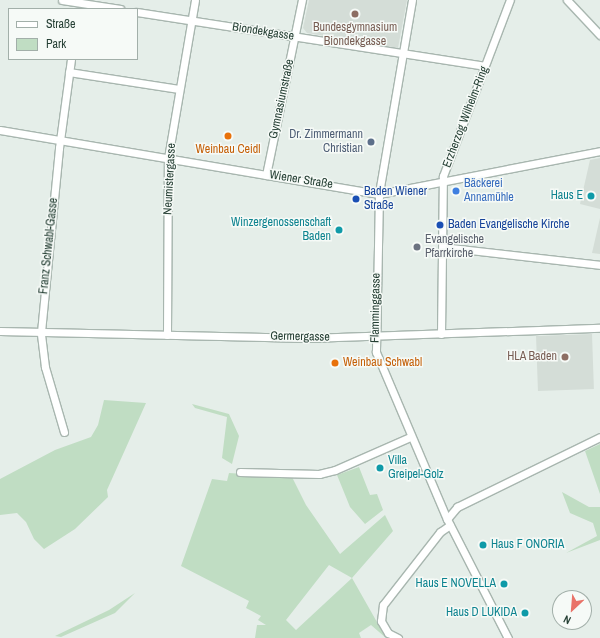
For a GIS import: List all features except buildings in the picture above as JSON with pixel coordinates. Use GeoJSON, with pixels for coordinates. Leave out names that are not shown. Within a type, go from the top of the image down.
{"type":"FeatureCollection","features":[{"type":"Feature","properties":{"kind":"street"},"geometry":{"type":"LineString","coordinates":[[62,0],[79,6],[106,8]]}},
{"type":"Feature","properties":{"kind":"street","name":"Neumistergasse"},"geometry":{"type":"LineString","coordinates":[[167,335],[168,158],[195,0]]}},
{"type":"Feature","properties":{"kind":"street","name":"Gymnasiumstraße"},"geometry":{"type":"LineString","coordinates":[[266,175],[302,0]]}},
{"type":"Feature","properties":{"kind":"street","name":"Flamminggasse"},"geometry":{"type":"LineString","coordinates":[[412,0],[379,194],[374,337],[376,352],[410,437],[448,522],[508,638]]}},
{"type":"Feature","properties":{"kind":"street","name":"Erzherzog Wilhelm-Ring"},"geometry":{"type":"LineString","coordinates":[[441,334],[443,176],[510,0]]}},
{"type":"Feature","properties":{"kind":"street"},"geometry":{"type":"LineString","coordinates":[[567,0],[600,35]]}},
{"type":"Feature","properties":{"kind":"street","name":"Biondekgasse"},"geometry":{"type":"LineString","coordinates":[[138,12],[484,66]]}},
{"type":"Feature","properties":{"kind":"street","name":"Franz Schwabl-Gasse"},"geometry":{"type":"LineString","coordinates":[[64,432],[45,367],[41,332],[60,141],[71,60]]}},
{"type":"Feature","properties":{"kind":"street"},"geometry":{"type":"LineString","coordinates":[[69,72],[179,89]]}},
{"type":"Feature","properties":{"kind":"street","name":"Wiener Straße"},"geometry":{"type":"LineString","coordinates":[[0,130],[379,194],[443,183],[600,151]]}},
{"type":"Feature","properties":{"kind":"street"},"geometry":{"type":"LineString","coordinates":[[443,247],[600,265]]}},
{"type":"Feature","properties":{"kind":"street","name":"Germergasse"},"geometry":{"type":"LineString","coordinates":[[0,331],[167,335],[374,337],[600,328]]}},
{"type":"Feature","properties":{"kind":"street"},"geometry":{"type":"LineString","coordinates":[[240,472],[319,474],[335,470],[410,437]]}},
{"type":"Feature","properties":{"kind":"street"},"geometry":{"type":"LineString","coordinates":[[398,638],[388,633],[381,620],[383,605],[448,522],[457,507],[600,437]]}},
{"type":"Feature","properties":{"kind":"shaded area","name":"Bundesgymnasium Biondekgasse"},"geometry":{"type":"Polygon","coordinates":[[[309,0],[407,0],[398,48],[307,33],[303,28],[309,0]]]}},
{"type":"Feature","properties":{"kind":"shaded area"},"geometry":{"type":"Polygon","coordinates":[[[600,158],[600,209],[580,204],[590,160],[600,158]]]}},
{"type":"Feature","properties":{"kind":"shaded area"},"geometry":{"type":"Polygon","coordinates":[[[600,218],[600,254],[592,253],[600,218]]]}},
{"type":"Feature","properties":{"kind":"shaded area","name":"HLA Baden"},"geometry":{"type":"Polygon","coordinates":[[[592,334],[594,389],[538,391],[536,336],[592,334]]]}},
{"type":"Feature","properties":{"kind":"green space"},"geometry":{"type":"Polygon","coordinates":[[[104,400],[146,403],[107,490],[108,497],[75,529],[44,549],[34,539],[26,522],[17,513],[0,515],[0,479],[55,450],[91,437],[98,425],[104,400]]]}},
{"type":"Feature","properties":{"kind":"green space"},"geometry":{"type":"Polygon","coordinates":[[[192,404],[229,414],[239,436],[232,464],[222,458],[227,417],[195,408],[192,404]]]}},
{"type":"Feature","properties":{"kind":"green space"},"geometry":{"type":"Polygon","coordinates":[[[600,444],[600,494],[585,451],[600,444]]]}},
{"type":"Feature","properties":{"kind":"green space"},"geometry":{"type":"Polygon","coordinates":[[[359,467],[370,495],[377,494],[383,510],[365,524],[350,507],[337,475],[359,467]]]}},
{"type":"Feature","properties":{"kind":"green space"},"geometry":{"type":"Polygon","coordinates":[[[229,473],[292,477],[306,505],[340,554],[385,515],[393,531],[352,578],[386,638],[371,625],[359,633],[361,638],[255,638],[257,625],[266,625],[258,620],[261,616],[246,608],[249,601],[181,566],[212,479],[227,481],[229,473]],[[329,565],[286,620],[296,630],[352,578],[329,565]]]}},
{"type":"Feature","properties":{"kind":"green space"},"geometry":{"type":"Polygon","coordinates":[[[562,492],[589,507],[600,507],[600,540],[566,553],[597,536],[593,523],[570,513],[562,492]]]}},
{"type":"Feature","properties":{"kind":"green space"},"geometry":{"type":"Polygon","coordinates":[[[135,593],[115,613],[61,637],[55,636],[109,610],[135,593]]]}},
{"type":"Feature","properties":{"kind":"place","name":"Bundesgymnasium Biondekgasse"},"geometry":{"type":"Point","coordinates":[355,14]}},
{"type":"Feature","properties":{"kind":"place","name":"Weinbau Ceidl"},"geometry":{"type":"Point","coordinates":[228,136]}},
{"type":"Feature","properties":{"kind":"place","name":"Dr. Zimmermann Christian"},"geometry":{"type":"Point","coordinates":[371,142]}},
{"type":"Feature","properties":{"kind":"place","name":"Bäckerei Annamühle"},"geometry":{"type":"Point","coordinates":[456,191]}},
{"type":"Feature","properties":{"kind":"place","name":"Haus E"},"geometry":{"type":"Point","coordinates":[591,196]}},
{"type":"Feature","properties":{"kind":"place","name":"Baden Wiener Straße"},"geometry":{"type":"Point","coordinates":[356,199]}},
{"type":"Feature","properties":{"kind":"place","name":"Baden Evangelische Kirche"},"geometry":{"type":"Point","coordinates":[440,225]}},
{"type":"Feature","properties":{"kind":"place","name":"Winzergenossenschaft Baden"},"geometry":{"type":"Point","coordinates":[339,230]}},
{"type":"Feature","properties":{"kind":"place","name":"Evangelische Pfarrkirche"},"geometry":{"type":"Point","coordinates":[417,247]}},
{"type":"Feature","properties":{"kind":"place","name":"HLA Baden"},"geometry":{"type":"Point","coordinates":[565,357]}},
{"type":"Feature","properties":{"kind":"place","name":"Weinbau Schwabl"},"geometry":{"type":"Point","coordinates":[335,363]}},
{"type":"Feature","properties":{"kind":"place","name":"Villa Greipel-Golz"},"geometry":{"type":"Point","coordinates":[380,468]}},
{"type":"Feature","properties":{"kind":"place","name":"Haus F ONORIA"},"geometry":{"type":"Point","coordinates":[483,545]}},
{"type":"Feature","properties":{"kind":"place","name":"Haus E NOVELLA"},"geometry":{"type":"Point","coordinates":[504,584]}},
{"type":"Feature","properties":{"kind":"place","name":"Haus D LUKIDA"},"geometry":{"type":"Point","coordinates":[525,613]}}]}
